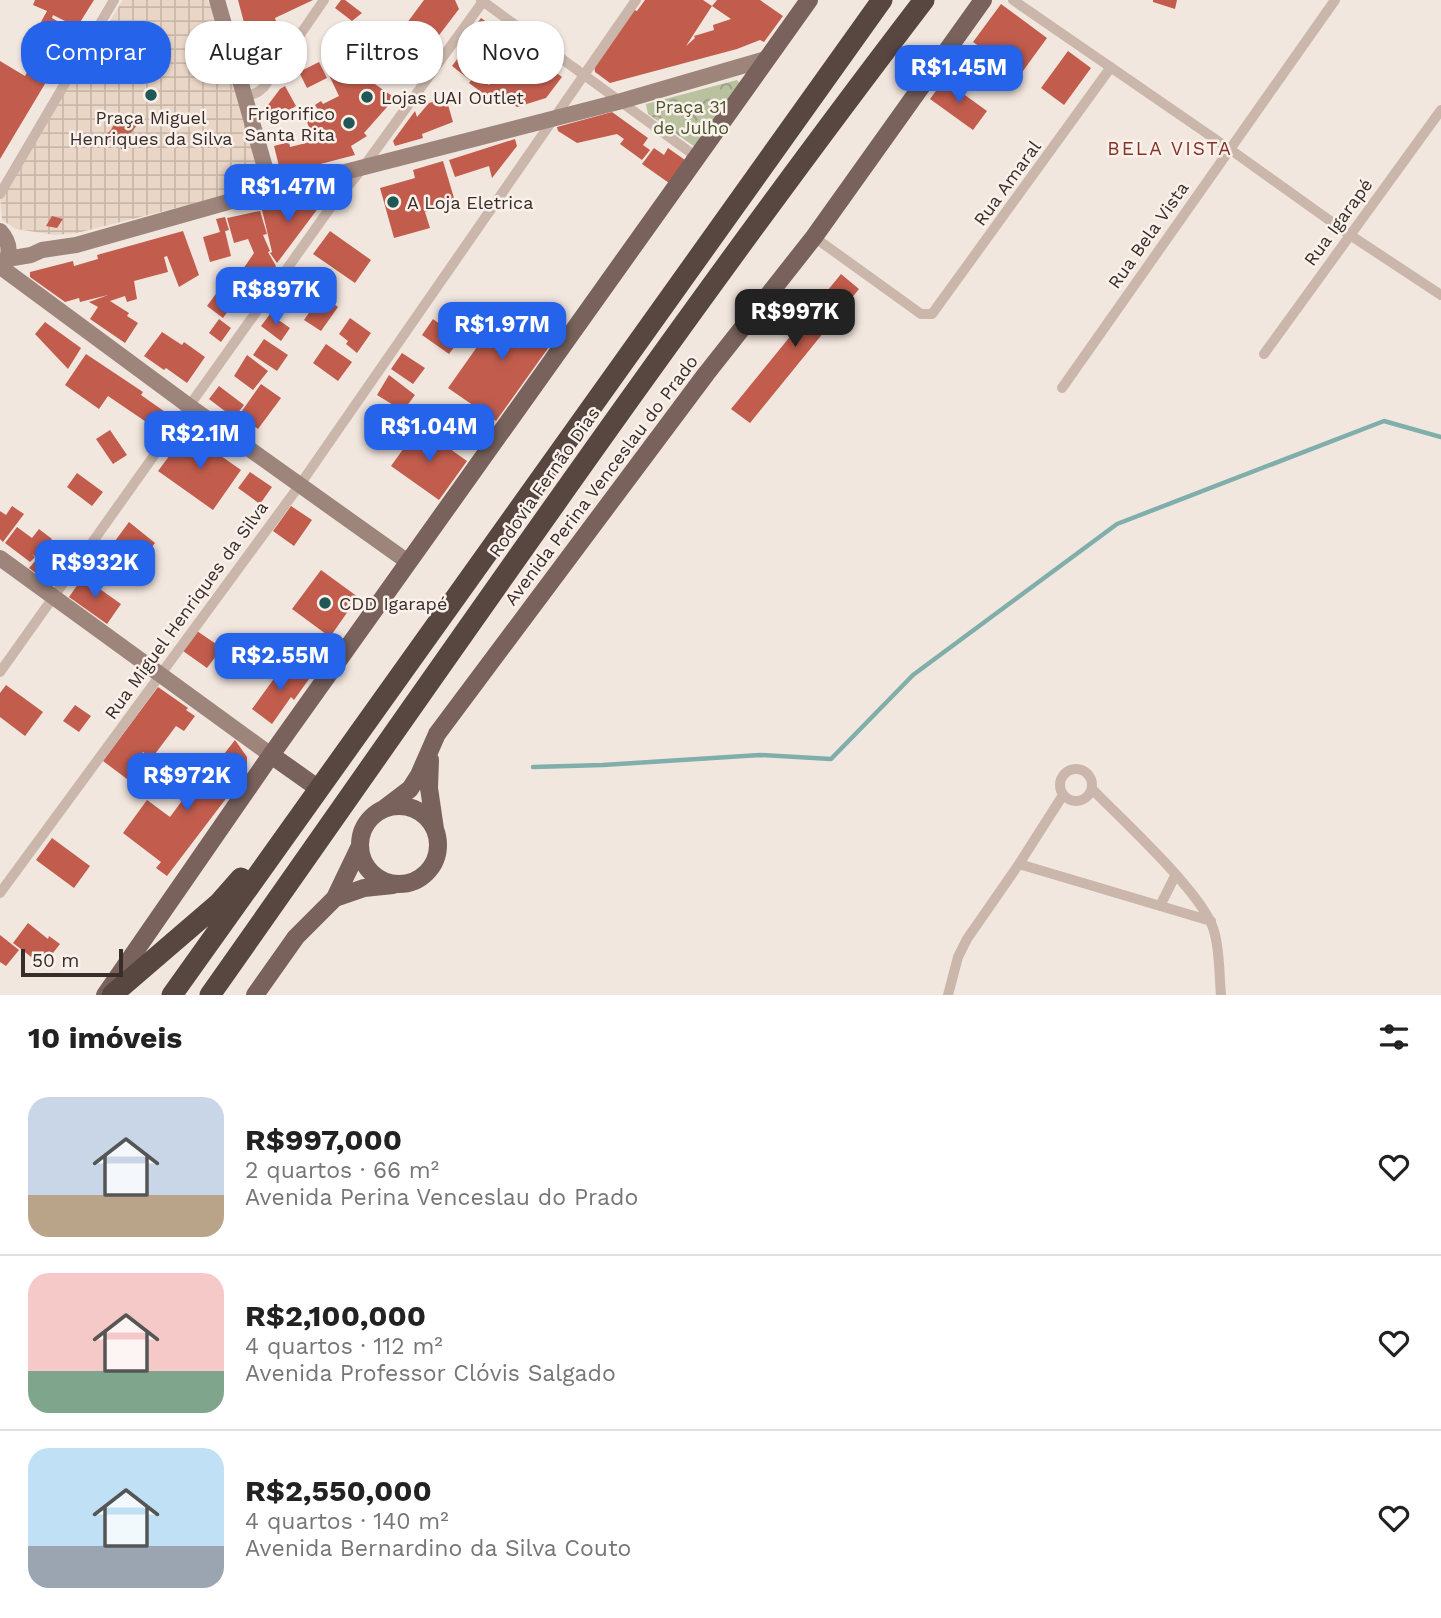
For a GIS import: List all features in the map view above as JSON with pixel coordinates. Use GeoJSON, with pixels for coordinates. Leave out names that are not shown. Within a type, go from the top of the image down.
{"type":"FeatureCollection","features":[{"type":"Feature","properties":{"kind":"highway","name":"Rodovia Fernão Dias"},"geometry":{"type":"LineString","coordinates":[[172,995],[310,794],[882,0]]}},
{"type":"Feature","properties":{"kind":"highway","name":"Rodovia Fernão Dias"},"geometry":{"type":"LineString","coordinates":[[210,995],[667,347],[824,130],[923,0]]}},
{"type":"Feature","properties":{"kind":"highway"},"geometry":{"type":"LineString","coordinates":[[113,995],[219,903],[310,794]]}},
{"type":"Feature","properties":{"kind":"main road"},"geometry":{"type":"LineString","coordinates":[[217,0],[272,192]]}},
{"type":"Feature","properties":{"kind":"main road"},"geometry":{"type":"LineString","coordinates":[[105,995],[271,755],[809,0]]}},
{"type":"Feature","properties":{"kind":"main road","name":"Avenida Perina Venceslau do Prado"},"geometry":{"type":"LineString","coordinates":[[385,808],[410,789],[437,734],[635,468],[814,237],[983,0]]}},
{"type":"Feature","properties":{"kind":"main road"},"geometry":{"type":"LineString","coordinates":[[3,266],[42,250],[76,245],[618,102],[766,60]]}},
{"type":"Feature","properties":{"kind":"main road"},"geometry":{"type":"LineString","coordinates":[[3,235],[42,250]]}},
{"type":"Feature","properties":{"kind":"main road"},"geometry":{"type":"LineString","coordinates":[[3,235],[9,252],[3,266]]}},
{"type":"Feature","properties":{"kind":"main road"},"geometry":{"type":"LineString","coordinates":[[3,266],[189,406],[408,562]]}},
{"type":"Feature","properties":{"kind":"main road"},"geometry":{"type":"LineString","coordinates":[[0,558],[271,755],[310,794]]}},
{"type":"Feature","properties":{"kind":"main road","name":"Avenida Perina Venceslau do Prado"},"geometry":{"type":"LineString","coordinates":[[431,750],[429,788],[435,829]]}},
{"type":"Feature","properties":{"kind":"main road"},"geometry":{"type":"LineString","coordinates":[[255,995],[296,937],[335,898],[359,848],[361,834],[367,822],[385,808],[397,806],[409,807],[429,819],[438,842],[437,855],[423,876],[412,882],[364,888],[335,898]]}},
{"type":"Feature","properties":{"kind":"main road"},"geometry":{"type":"LineString","coordinates":[[349,810],[367,822]]}},
{"type":"Feature","properties":{"kind":"main road"},"geometry":{"type":"LineString","coordinates":[[359,848],[368,869],[377,877],[399,884]]}},
{"type":"Feature","properties":{"kind":"street"},"geometry":{"type":"LineString","coordinates":[[0,194],[114,0]]}},
{"type":"Feature","properties":{"kind":"street"},"geometry":{"type":"LineString","coordinates":[[245,97],[264,87],[324,0]]}},
{"type":"Feature","properties":{"kind":"street"},"geometry":{"type":"LineString","coordinates":[[0,672],[333,204],[362,169],[482,0],[698,158]]}},
{"type":"Feature","properties":{"kind":"street","name":"Rua Miguel Henriques da Silva"},"geometry":{"type":"LineString","coordinates":[[0,893],[299,485],[582,74],[636,0]]}},
{"type":"Feature","properties":{"kind":"street"},"geometry":{"type":"LineString","coordinates":[[1013,0],[1350,235],[1441,295]]}},
{"type":"Feature","properties":{"kind":"street","name":"Rua Bela Vista"},"geometry":{"type":"LineString","coordinates":[[1062,388],[1335,0]]}},
{"type":"Feature","properties":{"kind":"street","name":"Rua Amaral"},"geometry":{"type":"LineString","coordinates":[[814,237],[921,314],[929,316],[935,312],[1111,68]]}},
{"type":"Feature","properties":{"kind":"street","name":"Rua Igarapé"},"geometry":{"type":"LineString","coordinates":[[1264,354],[1441,110]]}},
{"type":"Feature","properties":{"kind":"street"},"geometry":{"type":"LineString","coordinates":[[952,994],[962,949],[1063,795],[1061,780],[1067,771],[1078,769],[1088,773],[1093,789],[1175,876],[1211,921],[1216,939],[1221,995]]}},
{"type":"Feature","properties":{"kind":"street"},"geometry":{"type":"LineString","coordinates":[[1063,795],[1071,801],[1082,800],[1093,789]]}},
{"type":"Feature","properties":{"kind":"street"},"geometry":{"type":"LineString","coordinates":[[1019,864],[1211,921]]}},
{"type":"Feature","properties":{"kind":"street"},"geometry":{"type":"LineString","coordinates":[[1160,906],[1175,876]]}},
{"type":"Feature","properties":{"kind":"green space","name":"Praça 31 de Julho"},"geometry":{"type":"Polygon","coordinates":[[[737,80],[742,86],[695,147],[648,114],[646,104],[737,80]]]}},
{"type":"Feature","properties":{"kind":"shaded area","name":"Praça Miguel Henriques da Silva"},"geometry":{"type":"Polygon","coordinates":[[[123,0],[207,0],[218,21],[185,21],[185,84],[237,84],[257,161],[260,184],[255,188],[77,233],[55,235],[16,229],[2,220],[0,195],[70,84],[171,84],[171,21],[110,21],[123,0]]]}},
{"type":"Feature","properties":{"kind":"building"},"geometry":{"type":"Polygon","coordinates":[[[35,0],[94,0],[81,21],[65,21],[53,15],[52,18],[57,21],[41,21],[47,11],[33,5],[35,0]]]}},
{"type":"Feature","properties":{"kind":"building"},"geometry":{"type":"Polygon","coordinates":[[[238,0],[313,0],[275,18],[276,21],[244,21],[238,0]]]}},
{"type":"Feature","properties":{"kind":"building"},"geometry":{"type":"Polygon","coordinates":[[[341,0],[345,0],[362,13],[352,21],[335,8],[341,0]]]}},
{"type":"Feature","properties":{"kind":"building"},"geometry":{"type":"Polygon","coordinates":[[[424,0],[455,0],[459,9],[443,30],[443,21],[408,21],[424,0]]]}},
{"type":"Feature","properties":{"kind":"building"},"geometry":{"type":"Polygon","coordinates":[[[645,0],[703,0],[712,6],[717,0],[760,0],[783,16],[764,42],[760,40],[737,49],[610,83],[595,72],[594,65],[634,10],[637,11],[645,0]],[[712,6],[686,46],[694,36],[714,30],[713,25],[731,19],[712,6]]]}},
{"type":"Feature","properties":{"kind":"building"},"geometry":{"type":"Polygon","coordinates":[[[1153,0],[1177,0],[1175,9],[1153,0]]]}},
{"type":"Feature","properties":{"kind":"building"},"geometry":{"type":"Polygon","coordinates":[[[1001,4],[1047,38],[1020,75],[1015,72],[1002,91],[988,82],[1002,62],[973,42],[1001,4]]]}},
{"type":"Feature","properties":{"kind":"building"},"geometry":{"type":"Polygon","coordinates":[[[969,48],[985,59],[975,72],[960,61],[969,48]]]}},
{"type":"Feature","properties":{"kind":"building"},"geometry":{"type":"Polygon","coordinates":[[[1068,51],[1091,68],[1064,105],[1041,88],[1068,51]]]}},
{"type":"Feature","properties":{"kind":"building"},"geometry":{"type":"Polygon","coordinates":[[[0,61],[21,74],[21,84],[45,84],[0,159],[0,61]]]}},
{"type":"Feature","properties":{"kind":"building"},"geometry":{"type":"Polygon","coordinates":[[[319,62],[321,66],[321,81],[307,88],[305,84],[307,68],[319,62]]]}},
{"type":"Feature","properties":{"kind":"building"},"geometry":{"type":"Polygon","coordinates":[[[944,80],[987,111],[973,130],[930,99],[944,80]]]}},
{"type":"Feature","properties":{"kind":"building"},"geometry":{"type":"Polygon","coordinates":[[[333,84],[375,84],[395,98],[364,133],[367,136],[351,146],[355,155],[286,173],[280,170],[274,146],[289,142],[290,147],[314,141],[306,119],[322,116],[315,105],[339,96],[333,84]]]}},
{"type":"Feature","properties":{"kind":"building"},"geometry":{"type":"Polygon","coordinates":[[[470,84],[557,84],[546,98],[517,107],[499,93],[493,101],[470,84]]]}},
{"type":"Feature","properties":{"kind":"building"},"geometry":{"type":"Polygon","coordinates":[[[285,86],[296,106],[288,111],[286,108],[267,114],[265,109],[285,86]]]}},
{"type":"Feature","properties":{"kind":"building"},"geometry":{"type":"Polygon","coordinates":[[[446,98],[453,122],[422,134],[423,138],[395,146],[393,141],[415,111],[417,117],[429,103],[446,98]]]}},
{"type":"Feature","properties":{"kind":"building"},"geometry":{"type":"Polygon","coordinates":[[[612,112],[648,138],[643,145],[650,150],[642,160],[620,144],[624,139],[617,134],[577,143],[558,131],[557,127],[612,112]]]}},
{"type":"Feature","properties":{"kind":"building"},"geometry":{"type":"Polygon","coordinates":[[[120,113],[125,120],[138,124],[125,140],[123,151],[117,144],[102,138],[111,130],[120,113]]]}},
{"type":"Feature","properties":{"kind":"building"},"geometry":{"type":"Polygon","coordinates":[[[515,139],[517,146],[492,178],[489,166],[455,177],[449,160],[515,139]]]}},
{"type":"Feature","properties":{"kind":"building"},"geometry":{"type":"Polygon","coordinates":[[[654,148],[664,155],[668,148],[685,160],[669,183],[642,164],[654,148]]]}},
{"type":"Feature","properties":{"kind":"building"},"geometry":{"type":"Polygon","coordinates":[[[443,161],[454,198],[434,204],[435,209],[425,212],[430,228],[394,238],[380,188],[415,178],[413,170],[443,161]]]}},
{"type":"Feature","properties":{"kind":"building"},"geometry":{"type":"Polygon","coordinates":[[[317,196],[319,207],[277,263],[270,253],[272,252],[262,210],[317,196]]]}},
{"type":"Feature","properties":{"kind":"building"},"geometry":{"type":"Polygon","coordinates":[[[260,211],[267,234],[263,235],[276,266],[252,299],[239,285],[245,277],[241,272],[254,253],[248,239],[234,243],[227,218],[260,211]]]}},
{"type":"Feature","properties":{"kind":"building"},"geometry":{"type":"Polygon","coordinates":[[[52,216],[63,219],[57,228],[46,226],[52,216]]]}},
{"type":"Feature","properties":{"kind":"building"},"geometry":{"type":"Polygon","coordinates":[[[225,217],[229,230],[225,231],[231,256],[210,262],[203,237],[220,232],[216,219],[225,217]]]}},
{"type":"Feature","properties":{"kind":"building"},"geometry":{"type":"Polygon","coordinates":[[[183,231],[199,275],[179,287],[167,256],[164,257],[168,272],[134,281],[137,299],[127,302],[125,296],[110,301],[129,313],[127,316],[138,323],[125,343],[90,319],[98,307],[89,302],[108,295],[80,302],[79,298],[65,302],[30,277],[30,272],[73,261],[74,266],[98,259],[97,255],[183,231]]]}},
{"type":"Feature","properties":{"kind":"building"},"geometry":{"type":"Polygon","coordinates":[[[330,231],[371,260],[355,283],[313,254],[330,231]]]}},
{"type":"Feature","properties":{"kind":"building"},"geometry":{"type":"Polygon","coordinates":[[[841,274],[859,289],[750,423],[731,409],[841,274]]]}},
{"type":"Feature","properties":{"kind":"building"},"geometry":{"type":"Polygon","coordinates":[[[218,291],[234,303],[223,318],[207,306],[218,291]]]}},
{"type":"Feature","properties":{"kind":"building"},"geometry":{"type":"Polygon","coordinates":[[[321,295],[338,307],[321,331],[304,320],[321,295]]]}},
{"type":"Feature","properties":{"kind":"building"},"geometry":{"type":"Polygon","coordinates":[[[508,303],[556,337],[496,421],[448,388],[508,303]]]}},
{"type":"Feature","properties":{"kind":"building"},"geometry":{"type":"Polygon","coordinates":[[[270,314],[290,328],[281,341],[261,326],[270,314]]]}},
{"type":"Feature","properties":{"kind":"building"},"geometry":{"type":"Polygon","coordinates":[[[350,318],[371,333],[357,353],[339,334],[350,318]]]}},
{"type":"Feature","properties":{"kind":"building"},"geometry":{"type":"Polygon","coordinates":[[[219,319],[231,328],[221,342],[209,333],[219,319]]]}},
{"type":"Feature","properties":{"kind":"building"},"geometry":{"type":"Polygon","coordinates":[[[433,319],[460,339],[449,354],[422,335],[433,319]]]}},
{"type":"Feature","properties":{"kind":"building"},"geometry":{"type":"Polygon","coordinates":[[[45,322],[81,348],[68,369],[35,334],[45,322]]]}},
{"type":"Feature","properties":{"kind":"building"},"geometry":{"type":"Polygon","coordinates":[[[162,332],[182,345],[184,342],[205,357],[187,383],[144,356],[162,332]]]}},
{"type":"Feature","properties":{"kind":"building"},"geometry":{"type":"Polygon","coordinates":[[[264,339],[288,355],[277,371],[253,355],[264,339]]]}},
{"type":"Feature","properties":{"kind":"building"},"geometry":{"type":"Polygon","coordinates":[[[326,344],[352,362],[338,381],[313,363],[326,344]]]}},
{"type":"Feature","properties":{"kind":"building"},"geometry":{"type":"Polygon","coordinates":[[[402,353],[425,368],[413,384],[391,369],[402,353]]]}},
{"type":"Feature","properties":{"kind":"building"},"geometry":{"type":"Polygon","coordinates":[[[86,354],[143,392],[141,395],[168,414],[158,430],[108,396],[99,409],[65,385],[86,354]]]}},
{"type":"Feature","properties":{"kind":"building"},"geometry":{"type":"Polygon","coordinates":[[[247,355],[268,371],[253,390],[234,376],[247,355]]]}},
{"type":"Feature","properties":{"kind":"building"},"geometry":{"type":"Polygon","coordinates":[[[389,375],[415,395],[403,411],[377,395],[389,375]]]}},
{"type":"Feature","properties":{"kind":"building"},"geometry":{"type":"Polygon","coordinates":[[[261,384],[281,398],[258,429],[239,415],[261,384]]]}},
{"type":"Feature","properties":{"kind":"building"},"geometry":{"type":"Polygon","coordinates":[[[219,386],[244,405],[234,418],[209,399],[219,386]]]}},
{"type":"Feature","properties":{"kind":"building"},"geometry":{"type":"Polygon","coordinates":[[[419,427],[467,461],[439,500],[391,466],[419,427]]]}},
{"type":"Feature","properties":{"kind":"building"},"geometry":{"type":"Polygon","coordinates":[[[110,430],[127,455],[113,464],[96,439],[110,430]]]}},
{"type":"Feature","properties":{"kind":"building"},"geometry":{"type":"Polygon","coordinates":[[[187,432],[241,470],[213,510],[158,471],[187,432]]]}},
{"type":"Feature","properties":{"kind":"building"},"geometry":{"type":"Polygon","coordinates":[[[250,472],[272,487],[260,504],[238,488],[250,472]]]}},
{"type":"Feature","properties":{"kind":"building"},"geometry":{"type":"Polygon","coordinates":[[[77,473],[103,492],[92,506],[67,487],[77,473]]]}},
{"type":"Feature","properties":{"kind":"building"},"geometry":{"type":"Polygon","coordinates":[[[12,506],[24,514],[3,542],[0,539],[0,511],[6,515],[12,506]]]}},
{"type":"Feature","properties":{"kind":"building"},"geometry":{"type":"Polygon","coordinates":[[[291,506],[312,520],[294,546],[273,531],[291,506]]]}},
{"type":"Feature","properties":{"kind":"building"},"geometry":{"type":"Polygon","coordinates":[[[129,522],[155,543],[141,561],[115,541],[129,522]]]}},
{"type":"Feature","properties":{"kind":"building"},"geometry":{"type":"Polygon","coordinates":[[[17,527],[32,538],[39,529],[68,557],[49,583],[29,568],[38,558],[32,554],[35,557],[30,562],[5,543],[17,527]]]}},
{"type":"Feature","properties":{"kind":"building","name":"CDD Igarapé"},"geometry":{"type":"Polygon","coordinates":[[[321,570],[358,597],[330,637],[292,609],[321,570]]]}},
{"type":"Feature","properties":{"kind":"building"},"geometry":{"type":"Polygon","coordinates":[[[83,577],[121,604],[107,624],[69,597],[83,577]]]}},
{"type":"Feature","properties":{"kind":"building"},"geometry":{"type":"Polygon","coordinates":[[[197,631],[222,648],[207,668],[183,651],[197,631]]]}},
{"type":"Feature","properties":{"kind":"building"},"geometry":{"type":"Polygon","coordinates":[[[286,662],[309,679],[294,700],[291,697],[272,724],[252,709],[286,662]]]}},
{"type":"Feature","properties":{"kind":"building"},"geometry":{"type":"Polygon","coordinates":[[[6,685],[43,712],[25,736],[0,717],[0,693],[6,685]]]}},
{"type":"Feature","properties":{"kind":"building"},"geometry":{"type":"Polygon","coordinates":[[[158,687],[195,716],[184,731],[176,726],[152,758],[143,752],[136,763],[155,777],[163,767],[170,772],[151,797],[103,761],[158,687]]]}},
{"type":"Feature","properties":{"kind":"building"},"geometry":{"type":"Polygon","coordinates":[[[75,705],[91,716],[79,732],[63,721],[75,705]]]}},
{"type":"Feature","properties":{"kind":"building"},"geometry":{"type":"Polygon","coordinates":[[[235,740],[247,757],[247,771],[167,876],[156,868],[161,862],[123,833],[147,800],[170,817],[184,798],[188,800],[235,740]]]}},
{"type":"Feature","properties":{"kind":"building"},"geometry":{"type":"Polygon","coordinates":[[[52,838],[90,866],[74,888],[36,860],[52,838]]]}},
{"type":"Feature","properties":{"kind":"building"},"geometry":{"type":"Polygon","coordinates":[[[28,923],[48,939],[49,936],[60,944],[43,966],[13,943],[28,923]]]}},
{"type":"Feature","properties":{"kind":"building"},"geometry":{"type":"Polygon","coordinates":[[[0,935],[19,950],[6,966],[0,962],[0,935]]]}},
{"type":"Feature","properties":{"kind":"waterway"},"geometry":{"type":"LineString","coordinates":[[533,767],[760,755],[831,759],[913,675],[1117,524],[1384,421],[1441,437]]}},
{"type":"Feature","properties":{"kind":"place","name":"Praça Miguel Henriques da Silva"},"geometry":{"type":"Point","coordinates":[151,95]}},
{"type":"Feature","properties":{"kind":"place","name":"Lojas UAI Outlet"},"geometry":{"type":"Point","coordinates":[367,97]}},
{"type":"Feature","properties":{"kind":"place","name":"Frigorifico Santa Rita"},"geometry":{"type":"Point","coordinates":[349,123]}},
{"type":"Feature","properties":{"kind":"place","name":"A Loja Eletrica"},"geometry":{"type":"Point","coordinates":[393,202]}},
{"type":"Feature","properties":{"kind":"place","name":"CDD Igarapé"},"geometry":{"type":"Point","coordinates":[325,603]}},
{"type":"Feature","properties":{"kind":"district","name":"BELA VISTA"},"geometry":{"type":"Point","coordinates":[1170,148]}}]}
